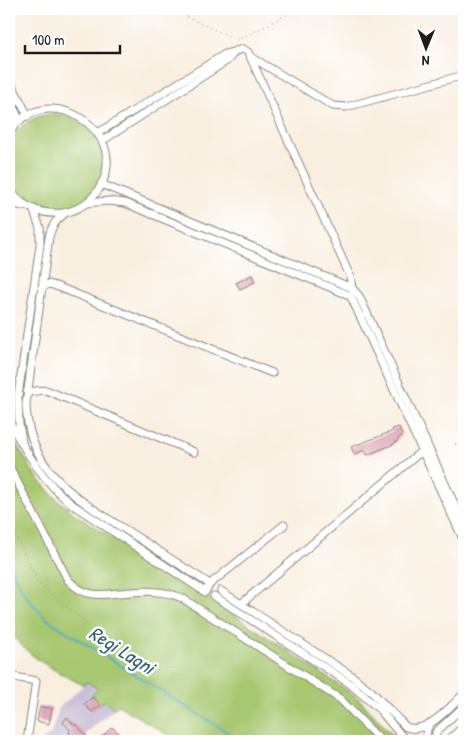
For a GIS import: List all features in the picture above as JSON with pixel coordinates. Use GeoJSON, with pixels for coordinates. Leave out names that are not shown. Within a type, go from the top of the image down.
{"type":"FeatureCollection","features":[{"type":"Feature","properties":{"kind":"street"},"geometry":{"type":"LineString","coordinates":[[98,133],[225,54],[243,49],[248,52],[252,57],[350,276],[352,288]]}},
{"type":"Feature","properties":{"kind":"street"},"geometry":{"type":"LineString","coordinates":[[102,141],[228,60],[235,51]]}},
{"type":"Feature","properties":{"kind":"street"},"geometry":{"type":"LineString","coordinates":[[252,57],[333,106],[346,107],[464,75]]}},
{"type":"Feature","properties":{"kind":"street"},"geometry":{"type":"LineString","coordinates":[[9,79],[28,116]]}},
{"type":"Feature","properties":{"kind":"street"},"geometry":{"type":"LineString","coordinates":[[9,98],[20,121]]}},
{"type":"Feature","properties":{"kind":"street"},"geometry":{"type":"LineString","coordinates":[[9,134],[20,121],[28,116],[40,111],[66,110],[78,115],[98,133],[102,141],[106,163],[102,184],[95,195],[86,203],[67,212],[51,227],[27,392],[26,420],[32,439],[42,460],[55,478],[76,498],[210,584]]}},
{"type":"Feature","properties":{"kind":"street"},"geometry":{"type":"LineString","coordinates":[[102,184],[352,288],[359,296],[464,525]]}},
{"type":"Feature","properties":{"kind":"street"},"geometry":{"type":"LineString","coordinates":[[9,190],[25,206]]}},
{"type":"Feature","properties":{"kind":"street"},"geometry":{"type":"LineString","coordinates":[[86,203],[109,201],[125,203],[349,295],[464,541]]}},
{"type":"Feature","properties":{"kind":"street"},"geometry":{"type":"LineString","coordinates":[[9,203],[50,214],[67,212]]}},
{"type":"Feature","properties":{"kind":"street"},"geometry":{"type":"LineString","coordinates":[[22,444],[18,396],[40,240],[40,228],[34,210]]}},
{"type":"Feature","properties":{"kind":"street"},"geometry":{"type":"LineString","coordinates":[[41,288],[49,284],[56,286],[272,373]]}},
{"type":"Feature","properties":{"kind":"street"},"geometry":{"type":"LineString","coordinates":[[27,392],[46,390],[194,452]]}},
{"type":"Feature","properties":{"kind":"street"},"geometry":{"type":"LineString","coordinates":[[9,421],[46,480],[60,495],[205,592],[210,584],[284,525]]}},
{"type":"Feature","properties":{"kind":"street"},"geometry":{"type":"LineString","coordinates":[[241,604],[428,446]]}},
{"type":"Feature","properties":{"kind":"street"},"geometry":{"type":"LineString","coordinates":[[9,466],[68,580],[76,588],[86,593],[98,595],[144,591],[170,593],[193,604],[340,699],[381,741]]}},
{"type":"Feature","properties":{"kind":"street"},"geometry":{"type":"LineString","coordinates":[[221,591],[352,676],[371,691],[406,727],[418,729],[424,727],[464,694]]}},
{"type":"Feature","properties":{"kind":"street"},"geometry":{"type":"LineString","coordinates":[[214,596],[349,683],[379,709],[406,741]]}},
{"type":"Feature","properties":{"kind":"street"},"geometry":{"type":"LineString","coordinates":[[9,676],[36,681],[27,741]]}},
{"type":"Feature","properties":{"kind":"street"},"geometry":{"type":"LineString","coordinates":[[436,741],[436,732],[464,706]]}},
{"type":"Feature","properties":{"kind":"street"},"geometry":{"type":"LineString","coordinates":[[426,741],[427,729],[430,723]]}},
{"type":"Feature","properties":{"kind":"street"},"geometry":{"type":"LineString","coordinates":[[447,741],[464,726]]}},
{"type":"Feature","properties":{"kind":"path"},"geometry":{"type":"LineString","coordinates":[[174,9],[193,20],[238,40],[298,9]]}},
{"type":"Feature","properties":{"kind":"path"},"geometry":{"type":"LineString","coordinates":[[455,444],[464,443]]}},
{"type":"Feature","properties":{"kind":"path"},"geometry":{"type":"LineString","coordinates":[[9,521],[38,583],[92,627],[125,647]]}},
{"type":"Feature","properties":{"kind":"shaded area"},"geometry":{"type":"Polygon","coordinates":[[[87,682],[98,689],[100,705],[105,700],[114,709],[77,741],[41,741],[51,734],[59,708],[87,682]]]}},
{"type":"Feature","properties":{"kind":"green space"},"geometry":{"type":"Polygon","coordinates":[[[54,114],[72,118],[88,128],[98,144],[102,162],[98,180],[88,196],[72,206],[54,210],[36,206],[20,196],[10,180],[6,162],[10,144],[20,128],[36,118],[54,114]]]}},
{"type":"Feature","properties":{"kind":"green space"},"geometry":{"type":"Polygon","coordinates":[[[9,431],[31,469],[51,494],[76,515],[201,593],[357,697],[398,741],[178,741],[118,705],[114,709],[105,700],[100,705],[91,696],[98,689],[87,682],[83,685],[33,656],[16,640],[9,630],[9,431]]]}},
{"type":"Feature","properties":{"kind":"building"},"geometry":{"type":"Polygon","coordinates":[[[252,275],[255,282],[240,289],[236,283],[252,275]]]}},
{"type":"Feature","properties":{"kind":"building"},"geometry":{"type":"Polygon","coordinates":[[[399,427],[402,435],[394,444],[367,455],[365,450],[354,454],[351,447],[399,427]]]}},
{"type":"Feature","properties":{"kind":"building"},"geometry":{"type":"Polygon","coordinates":[[[93,697],[101,705],[92,712],[84,704],[93,697]]]}},
{"type":"Feature","properties":{"kind":"building"},"geometry":{"type":"Polygon","coordinates":[[[40,707],[52,708],[49,724],[37,721],[40,707]]]}},
{"type":"Feature","properties":{"kind":"building"},"geometry":{"type":"Polygon","coordinates":[[[67,717],[88,738],[84,741],[76,736],[74,738],[63,722],[67,717]]]}},
{"type":"Feature","properties":{"kind":"building"},"geometry":{"type":"Polygon","coordinates":[[[112,727],[124,738],[120,741],[98,741],[112,727]]]}},
{"type":"Feature","properties":{"kind":"waterway","name":"Regi Lagni"},"geometry":{"type":"LineString","coordinates":[[9,563],[25,594],[48,620],[241,741]]}}]}
